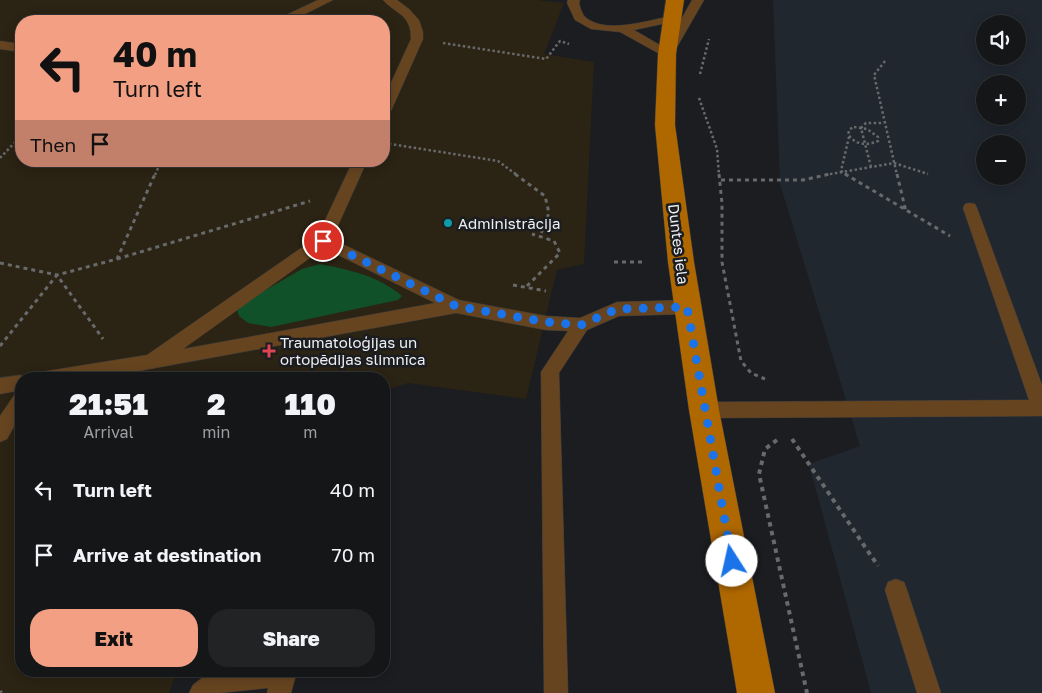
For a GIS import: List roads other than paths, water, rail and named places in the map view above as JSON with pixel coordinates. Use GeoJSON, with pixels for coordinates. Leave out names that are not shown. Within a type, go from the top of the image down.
{"type":"FeatureCollection","features":[{"type":"Feature","properties":{"kind":"main road","name":"Duntes iela"},"geometry":{"type":"LineString","coordinates":[[675,0],[667,54],[665,125],[687,307],[756,693]]}},
{"type":"Feature","properties":{"kind":"lane"},"geometry":{"type":"LineString","coordinates":[[294,15],[327,0]]}},
{"type":"Feature","properties":{"kind":"lane"},"geometry":{"type":"LineString","coordinates":[[389,0],[411,14],[418,30],[418,39],[390,98]]}},
{"type":"Feature","properties":{"kind":"lane"},"geometry":{"type":"LineString","coordinates":[[623,29],[667,54],[698,0]]}},
{"type":"Feature","properties":{"kind":"lane"},"geometry":{"type":"LineString","coordinates":[[571,1],[579,18],[594,27],[623,29],[672,19]]}},
{"type":"Feature","properties":{"kind":"lane"},"geometry":{"type":"LineString","coordinates":[[0,45],[15,47]]}},
{"type":"Feature","properties":{"kind":"lane"},"geometry":{"type":"LineString","coordinates":[[150,362],[323,241],[357,167]]}},
{"type":"Feature","properties":{"kind":"lane"},"geometry":{"type":"LineString","coordinates":[[704,410],[1042,408],[970,208]]}},
{"type":"Feature","properties":{"kind":"lane"},"geometry":{"type":"LineString","coordinates":[[323,241],[456,306],[546,322],[581,325],[617,309],[687,307]]}},
{"type":"Feature","properties":{"kind":"lane"},"geometry":{"type":"LineString","coordinates":[[88,372],[456,306]]}},
{"type":"Feature","properties":{"kind":"lane"},"geometry":{"type":"LineString","coordinates":[[556,693],[550,372],[581,325]]}},
{"type":"Feature","properties":{"kind":"lane"},"geometry":{"type":"LineString","coordinates":[[0,386],[15,384]]}},
{"type":"Feature","properties":{"kind":"lane"},"geometry":{"type":"LineString","coordinates":[[0,433],[15,408]]}},
{"type":"Feature","properties":{"kind":"lane"},"geometry":{"type":"LineString","coordinates":[[896,590],[929,693]]}},
{"type":"Feature","properties":{"kind":"lane"},"geometry":{"type":"LineString","coordinates":[[201,693],[216,681],[261,677]]}},
{"type":"Feature","properties":{"kind":"lane"},"geometry":{"type":"LineString","coordinates":[[279,693],[283,677]]}},
{"type":"Feature","properties":{"kind":"place","name":"Administrācija"},"geometry":{"type":"Point","coordinates":[448,223]}},
{"type":"Feature","properties":{"kind":"place","name":"Traumatoloģijas un ortopēdijas slimnīca"},"geometry":{"type":"Point","coordinates":[269,351]}}]}
